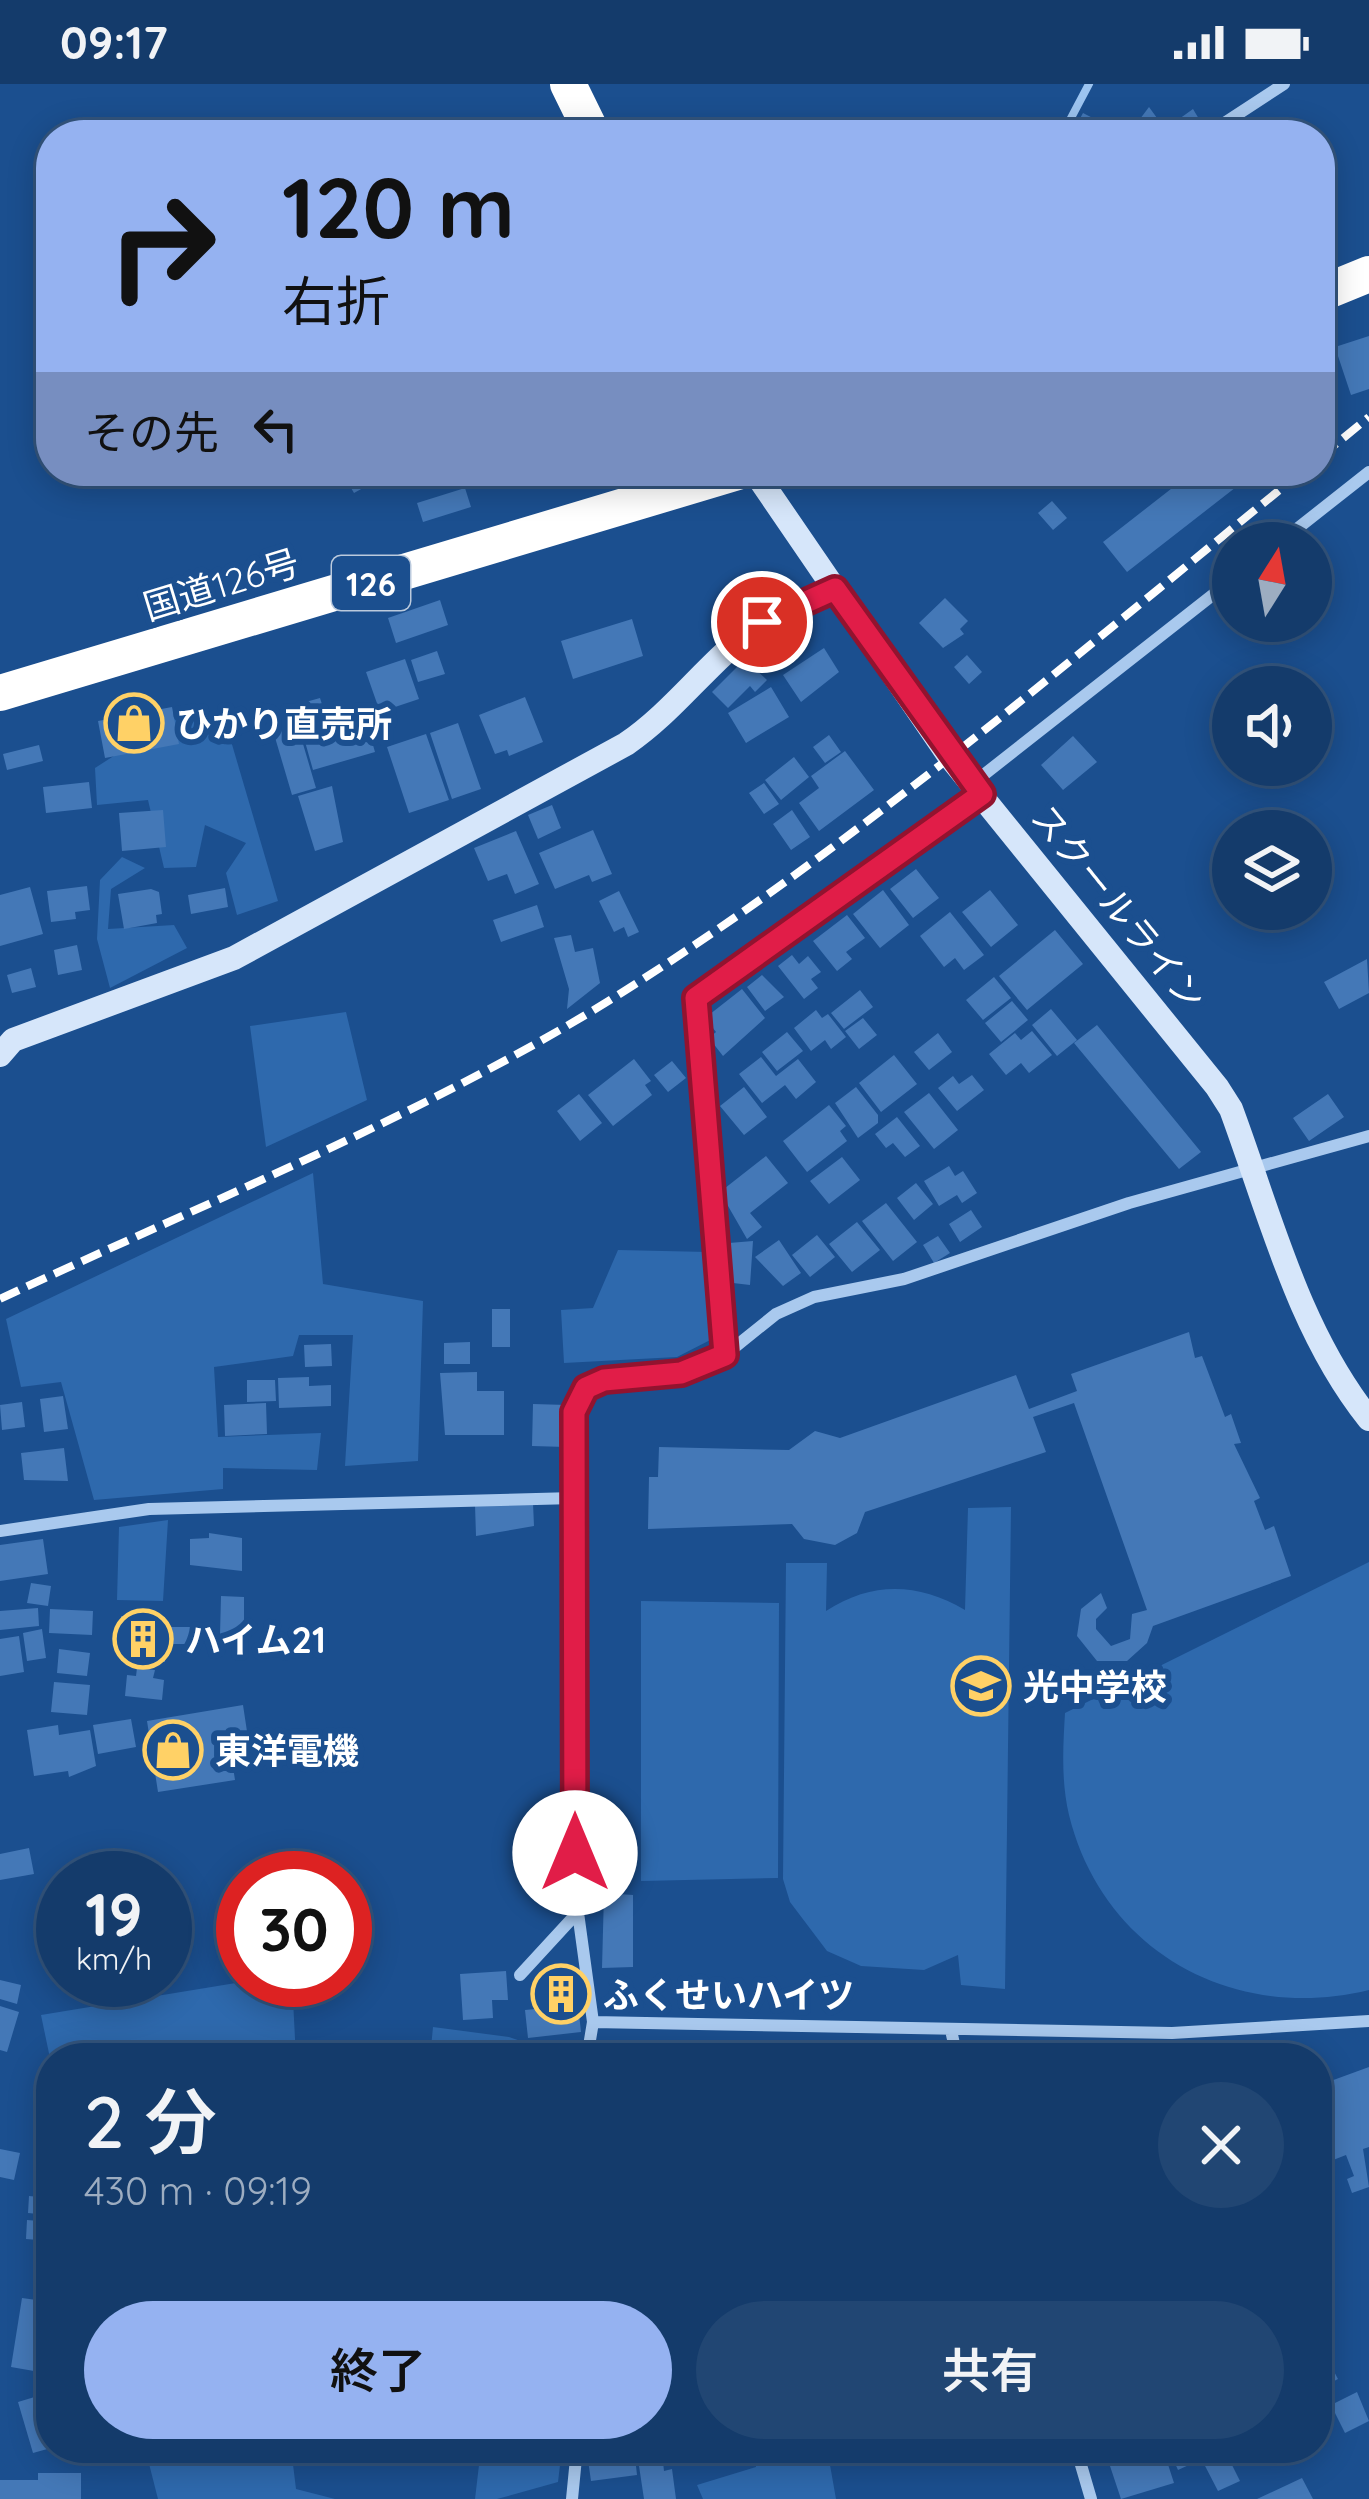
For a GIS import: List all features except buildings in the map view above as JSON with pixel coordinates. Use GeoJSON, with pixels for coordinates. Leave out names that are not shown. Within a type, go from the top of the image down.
{"type":"FeatureCollection","features":[{"type":"Feature","properties":{"kind":"highway"},"geometry":{"type":"LineString","coordinates":[[568,84],[586,120]]}},
{"type":"Feature","properties":{"kind":"highway"},"geometry":{"type":"LineString","coordinates":[[1335,288],[1369,274]]}},
{"type":"Feature","properties":{"kind":"highway","name":"国道126号"},"geometry":{"type":"LineString","coordinates":[[0,693],[691,486]]}},
{"type":"Feature","properties":{"kind":"street"},"geometry":{"type":"LineString","coordinates":[[1229,120],[1284,84]]}},
{"type":"Feature","properties":{"kind":"street"},"geometry":{"type":"LineString","coordinates":[[1306,522],[1369,472]]}},
{"type":"Feature","properties":{"kind":"street","name":"スクールライン"},"geometry":{"type":"LineString","coordinates":[[764,486],[977,789],[1217,1087],[1253,1169],[1294,1288],[1331,1365],[1369,1419]]}},
{"type":"Feature","properties":{"kind":"street"},"geometry":{"type":"LineString","coordinates":[[0,1055],[14,1040],[234,958],[626,744],[668,715],[724,652],[762,622],[835,589]]}},
{"type":"Feature","properties":{"kind":"street"},"geometry":{"type":"LineString","coordinates":[[725,1355],[696,998],[977,789],[1212,596]]}},
{"type":"Feature","properties":{"kind":"street"},"geometry":{"type":"LineString","coordinates":[[590,2043],[593,2022],[578,1912],[574,1498],[574,1412],[586,1388],[604,1380],[681,1373],[725,1355],[776,1314],[814,1298],[904,1279],[1129,1203],[1369,1136]]}},
{"type":"Feature","properties":{"kind":"street"},"geometry":{"type":"LineString","coordinates":[[0,1531],[149,1509],[574,1498]]}},
{"type":"Feature","properties":{"kind":"street"},"geometry":{"type":"LineString","coordinates":[[520,1975],[578,1912]]}},
{"type":"Feature","properties":{"kind":"street"},"geometry":{"type":"LineString","coordinates":[[593,2022],[1172,2033],[1369,2021]]}},
{"type":"Feature","properties":{"kind":"street"},"geometry":{"type":"LineString","coordinates":[[951,2030],[954,2043]]}},
{"type":"Feature","properties":{"kind":"street"},"geometry":{"type":"LineString","coordinates":[[572,2499],[576,2463]]}},
{"type":"Feature","properties":{"kind":"street"},"geometry":{"type":"LineString","coordinates":[[1080,2463],[1091,2499]]}},
{"type":"Feature","properties":{"kind":"shaded area"},"geometry":{"type":"Polygon","coordinates":[[[193,705],[231,741],[278,901],[237,915],[226,873],[246,843],[205,825],[196,867],[164,868],[148,800],[97,805],[95,768],[193,705]]]}},
{"type":"Feature","properties":{"kind":"shaded area"},"geometry":{"type":"Polygon","coordinates":[[[122,857],[145,868],[111,889],[108,929],[174,925],[187,948],[110,988],[97,939],[100,880],[122,857]]]}},
{"type":"Feature","properties":{"kind":"shaded area"},"geometry":{"type":"Polygon","coordinates":[[[346,1012],[367,1100],[266,1147],[250,1026],[346,1012]]]}},
{"type":"Feature","properties":{"kind":"shaded area"},"geometry":{"type":"Polygon","coordinates":[[[313,1173],[323,1284],[423,1301],[418,1461],[345,1466],[353,1335],[299,1335],[293,1356],[214,1367],[218,1437],[321,1433],[317,1470],[223,1468],[223,1489],[94,1500],[61,1382],[21,1387],[6,1319],[313,1173]]]}},
{"type":"Feature","properties":{"kind":"shaded area"},"geometry":{"type":"Polygon","coordinates":[[[618,1250],[708,1252],[718,1336],[677,1357],[564,1363],[561,1310],[593,1308],[618,1250]]]}},
{"type":"Feature","properties":{"kind":"shaded area"},"geometry":{"type":"Polygon","coordinates":[[[1011,1507],[1005,1989],[961,1985],[958,1955],[924,1970],[861,1966],[827,1951],[790,1902],[783,1879],[786,1563],[827,1563],[826,1611],[861,1594],[895,1589],[930,1595],[965,1610],[968,1508],[1011,1507]]]}},
{"type":"Feature","properties":{"kind":"shaded area"},"geometry":{"type":"Polygon","coordinates":[[[168,1520],[163,1601],[117,1600],[119,1527],[168,1520]]]}},
{"type":"Feature","properties":{"kind":"shaded area"},"geometry":{"type":"Polygon","coordinates":[[[1369,1562],[1369,1990],[1319,1998],[1270,1996],[1224,1986],[1182,1967],[1144,1940],[1111,1905],[1086,1863],[1066,1802],[1065,1713],[1369,1562]]]}},
{"type":"Feature","properties":{"kind":"shaded area"},"geometry":{"type":"Polygon","coordinates":[[[641,1601],[779,1603],[778,1878],[641,1881],[641,1601]]]}},
{"type":"Feature","properties":{"kind":"shaded area"},"geometry":{"type":"Polygon","coordinates":[[[216,1986],[216,2007],[293,2007],[295,2043],[47,2043],[41,2015],[90,2007],[192,2007],[192,1990],[216,1986]]]}},
{"type":"Feature","properties":{"kind":"shaded area"},"geometry":{"type":"Polygon","coordinates":[[[433,2027],[526,2043],[431,2043],[433,2027]]]}},
{"type":"Feature","properties":{"kind":"shaded area"},"geometry":{"type":"Polygon","coordinates":[[[149,2463],[293,2463],[296,2489],[335,2499],[158,2499],[149,2463]]]}},
{"type":"Feature","properties":{"kind":"shaded area"},"geometry":{"type":"Polygon","coordinates":[[[479,2463],[560,2463],[558,2482],[497,2499],[475,2499],[479,2463]]]}},
{"type":"Feature","properties":{"kind":"shaded area"},"geometry":{"type":"Polygon","coordinates":[[[756,2463],[830,2463],[836,2499],[703,2499],[697,2485],[756,2467],[756,2463]]]}},
{"type":"Feature","properties":{"kind":"waterway"},"geometry":{"type":"LineString","coordinates":[[1070,120],[1089,84]]}},
{"type":"Feature","properties":{"kind":"railway"},"geometry":{"type":"LineString","coordinates":[[1335,445],[1369,417]]}},
{"type":"Feature","properties":{"kind":"railway"},"geometry":{"type":"LineString","coordinates":[[0,1299],[393,1118],[618,995],[883,809],[1285,486]]}},
{"type":"Feature","properties":{"kind":"place","name":"ひかり直売所"},"geometry":{"type":"Point","coordinates":[134,723]}},
{"type":"Feature","properties":{"kind":"place","name":"ハイム21"},"geometry":{"type":"Point","coordinates":[143,1639]}},
{"type":"Feature","properties":{"kind":"place","name":"光中学校"},"geometry":{"type":"Point","coordinates":[981,1686]}},
{"type":"Feature","properties":{"kind":"place","name":"東洋電機"},"geometry":{"type":"Point","coordinates":[173,1750]}},
{"type":"Feature","properties":{"kind":"place","name":"ふくせいハイツ"},"geometry":{"type":"Point","coordinates":[561,1994]}},
{"type":"Feature","properties":{"kind":"route"},"geometry":{"type":"LineString","coordinates":[[575,1853],[574,1412],[586,1388],[604,1380],[681,1373],[725,1355],[696,998],[982,794],[949,756],[835,589],[762,622]]}}]}
